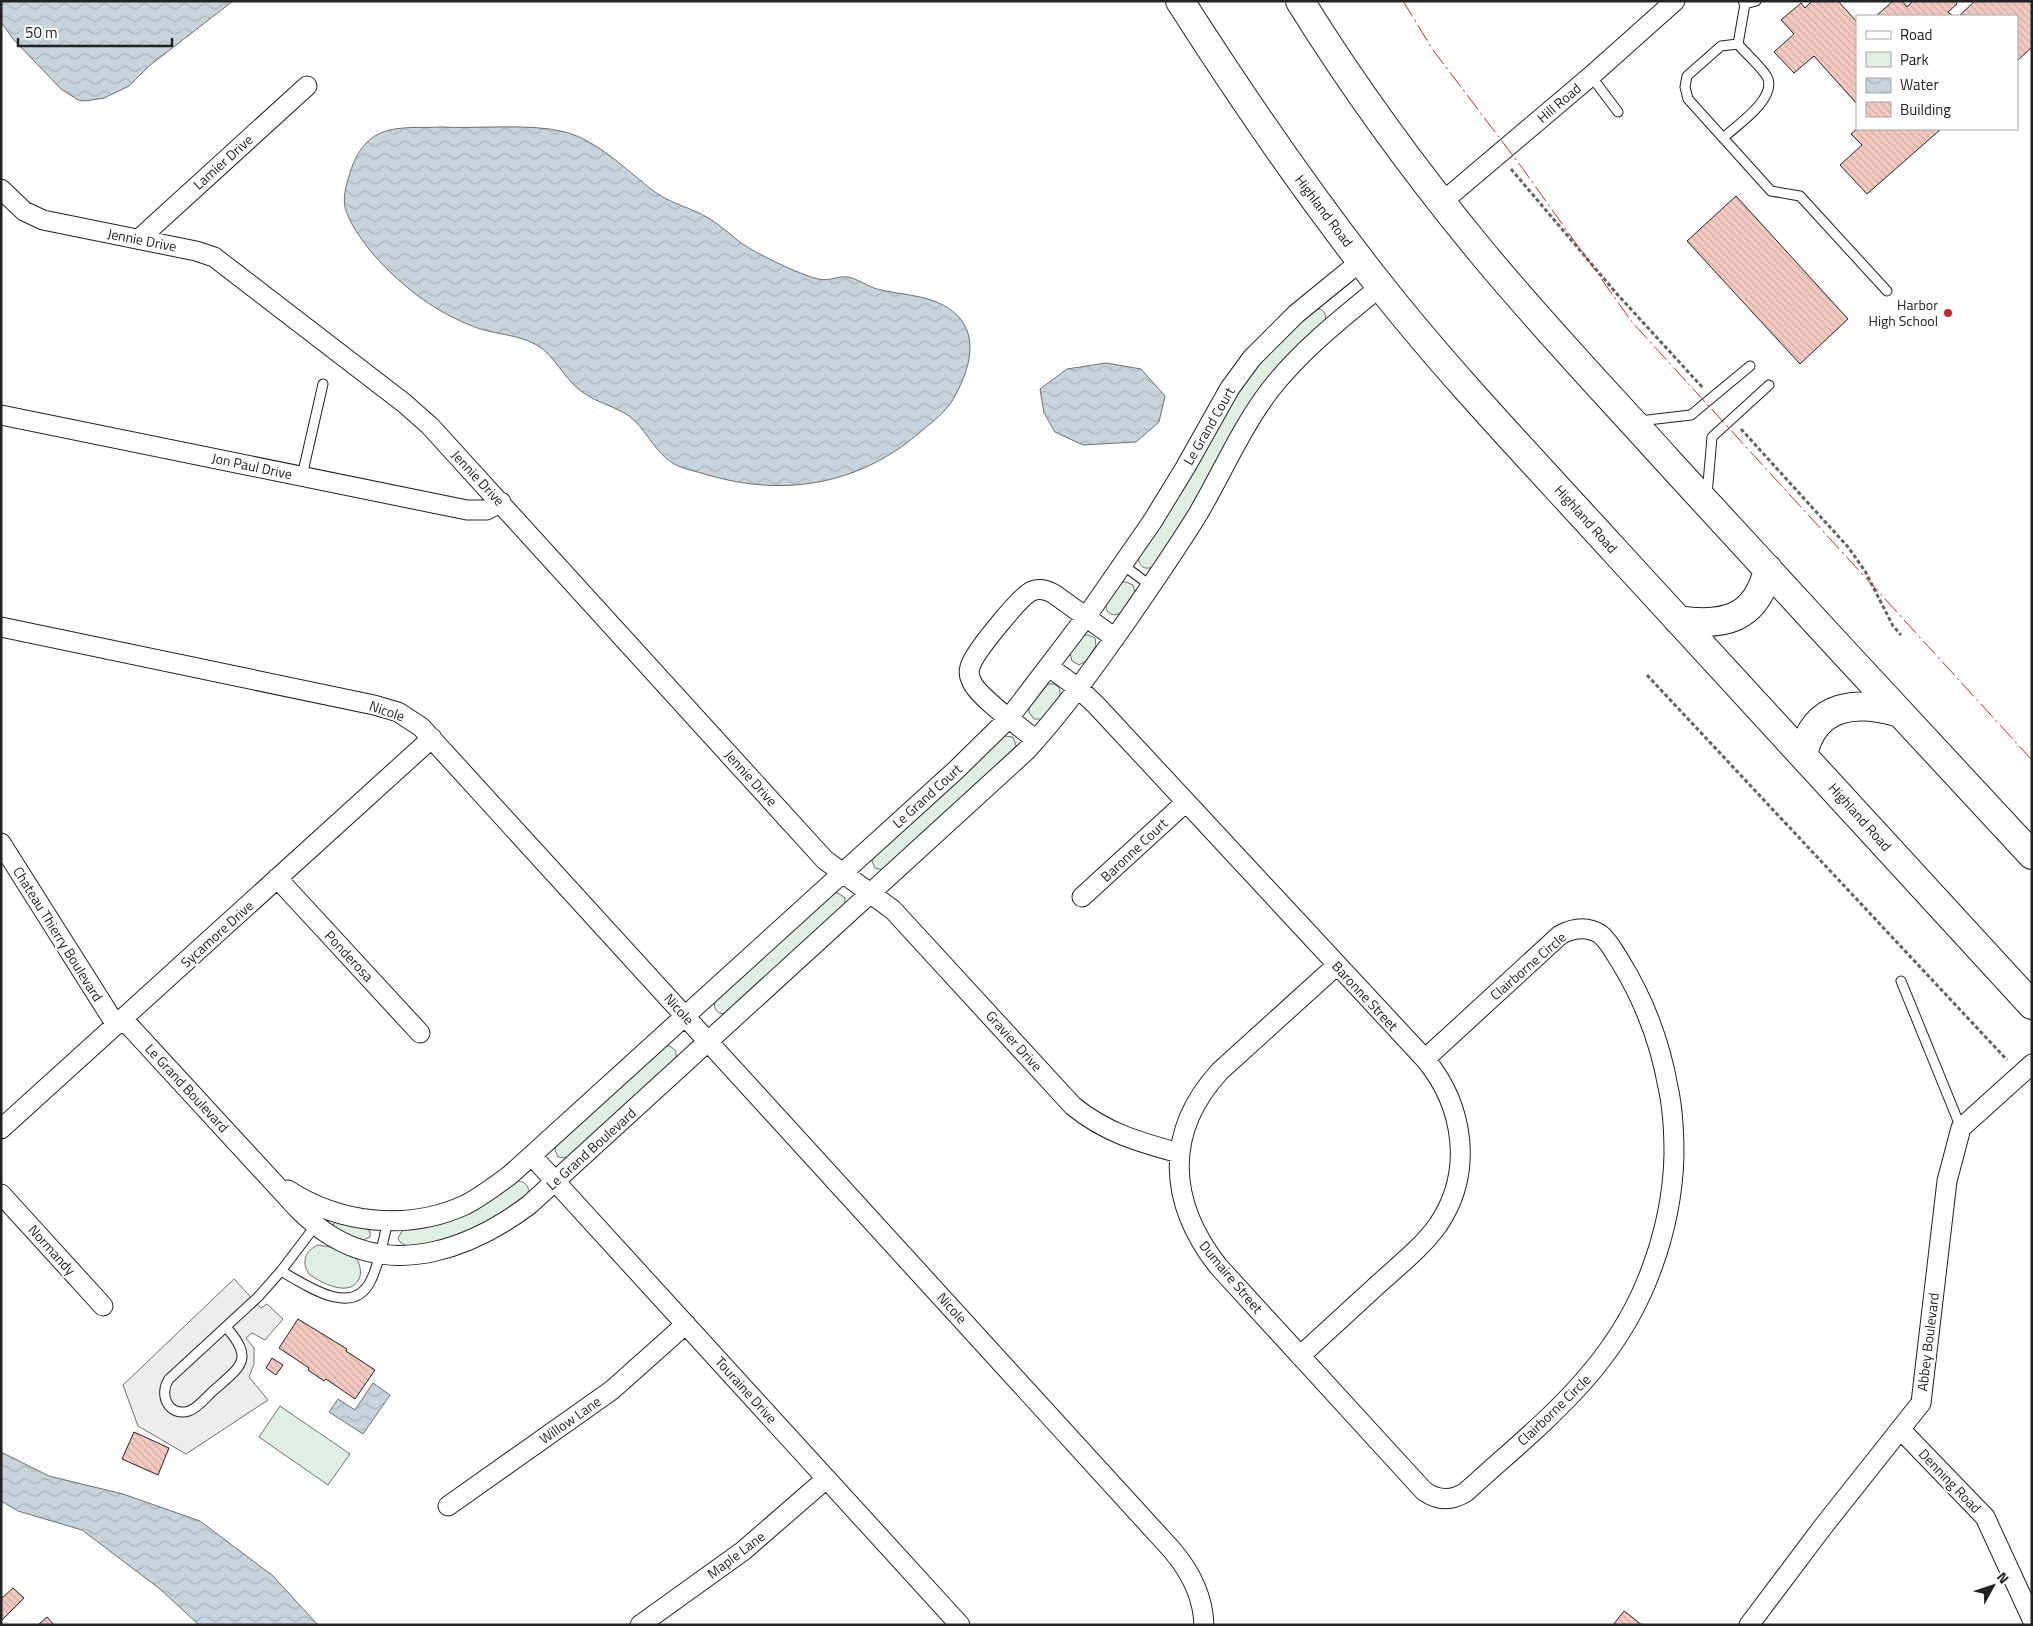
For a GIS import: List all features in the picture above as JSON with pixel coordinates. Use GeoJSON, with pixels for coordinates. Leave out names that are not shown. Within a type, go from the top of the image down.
{"type":"FeatureCollection","features":[{"type":"Feature","properties":{"kind":"highway","name":"Highland Road"},"geometry":{"type":"LineString","coordinates":[[1180,1],[1291,166],[1381,286],[1461,380],[1678,620],[2032,1004]]}},
{"type":"Feature","properties":{"kind":"highway"},"geometry":{"type":"LineString","coordinates":[[1300,1],[1365,99],[1441,203],[1527,306],[2032,855]]}},
{"type":"Feature","properties":{"kind":"highway"},"geometry":{"type":"LineString","coordinates":[[1678,620],[1712,623],[1728,620],[1741,614],[1752,605],[1760,594],[1768,569]]}},
{"type":"Feature","properties":{"kind":"highway"},"geometry":{"type":"LineString","coordinates":[[1803,755],[1806,740],[1812,730],[1832,713],[1845,708],[1862,706],[1878,707],[1900,713]]}},
{"type":"Feature","properties":{"kind":"street","name":"Hill Road"},"geometry":{"type":"LineString","coordinates":[[1441,203],[1591,76],[1675,1]]}},
{"type":"Feature","properties":{"kind":"street","name":"Lamier Drive"},"geometry":{"type":"LineString","coordinates":[[139,239],[307,86]]}},
{"type":"Feature","properties":{"kind":"street","name":"Jennie Drive"},"geometry":{"type":"LineString","coordinates":[[1,189],[24,211],[44,220],[196,251],[214,257],[419,415],[501,502],[825,860],[871,894]]}},
{"type":"Feature","properties":{"kind":"street","name":"Le Grand Court"},"geometry":{"type":"LineString","coordinates":[[842,873],[956,770],[1009,718],[1050,666],[1123,565],[1165,502],[1220,405],[1246,365],[1279,329],[1361,261]]}},
{"type":"Feature","properties":{"kind":"street"},"geometry":{"type":"LineString","coordinates":[[871,894],[994,783],[1036,740],[1078,688],[1152,586],[1198,514],[1251,419],[1270,390],[1317,340],[1381,286]]}},
{"type":"Feature","properties":{"kind":"street","name":"Jon Paul Drive"},"geometry":{"type":"LineString","coordinates":[[1,415],[479,512],[492,508],[501,502]]}},
{"type":"Feature","properties":{"kind":"street"},"geometry":{"type":"LineString","coordinates":[[1036,740],[971,683],[970,668],[976,654],[1021,598],[1031,592],[1041,590],[1050,592],[1115,638]]}},
{"type":"Feature","properties":{"kind":"street","name":"Nicole"},"geometry":{"type":"LineString","coordinates":[[1,627],[385,708],[409,718],[432,738],[1172,1550],[1187,1570],[1195,1585],[1201,1603],[1204,1625]]}},
{"type":"Feature","properties":{"kind":"street","name":"Baronne Street"},"geometry":{"type":"LineString","coordinates":[[1050,666],[1078,688],[1337,965],[1424,1059],[1440,1079],[1450,1098],[1460,1134],[1461,1150],[1458,1174],[1451,1199],[1442,1217],[1429,1237],[1300,1356]]}},
{"type":"Feature","properties":{"kind":"street","name":"Sycamore Drive"},"geometry":{"type":"LineString","coordinates":[[1,1129],[432,738]]}},
{"type":"Feature","properties":{"kind":"street","name":"Baronne Court"},"geometry":{"type":"LineString","coordinates":[[1082,897],[1186,802]]}},
{"type":"Feature","properties":{"kind":"street","name":"Chateau Thierry Boulevard"},"geometry":{"type":"LineString","coordinates":[[1,843],[120,1022]]}},
{"type":"Feature","properties":{"kind":"street","name":"Le Grand Boulevard"},"geometry":{"type":"LineString","coordinates":[[272,1179],[296,1195],[340,1214],[360,1219],[388,1221],[430,1216],[466,1204],[481,1196],[532,1156],[842,873]]}},
{"type":"Feature","properties":{"kind":"street","name":"Ponderosa"},"geometry":{"type":"LineString","coordinates":[[278,878],[420,1033]]}},
{"type":"Feature","properties":{"kind":"street","name":"Le Grand Boulevard"},"geometry":{"type":"LineString","coordinates":[[120,1022],[272,1179],[297,1208],[316,1225],[343,1242],[358,1248],[392,1256],[420,1255],[449,1248],[477,1238],[514,1216],[871,894]]}},
{"type":"Feature","properties":{"kind":"street","name":"Gravier Drive"},"geometry":{"type":"LineString","coordinates":[[871,894],[893,910],[1063,1096],[1084,1115],[1116,1133],[1180,1153]]}},
{"type":"Feature","properties":{"kind":"street","name":"Clairborne Circle"},"geometry":{"type":"LineString","coordinates":[[1424,1059],[1554,939],[1578,928],[1591,930],[1601,935],[1609,944],[1633,984],[1650,1021],[1659,1047],[1668,1087],[1674,1146],[1669,1204],[1657,1254],[1637,1304],[1610,1349],[1572,1396],[1466,1492],[1452,1499],[1433,1497]]}},
{"type":"Feature","properties":{"kind":"street","name":"Dumaire Street"},"geometry":{"type":"LineString","coordinates":[[1337,965],[1211,1080],[1191,1113],[1184,1133],[1179,1170],[1182,1196],[1189,1219],[1200,1242],[1218,1266],[1424,1492],[1433,1497]]}},
{"type":"Feature","properties":{"kind":"street"},"geometry":{"type":"LineString","coordinates":[[1961,1128],[2026,1069]]}},
{"type":"Feature","properties":{"kind":"street","name":"Abbey Boulevard"},"geometry":{"type":"LineString","coordinates":[[1749,1625],[1822,1528],[1921,1403],[1947,1181],[1961,1128]]}},
{"type":"Feature","properties":{"kind":"street","name":"Touraine Drive"},"geometry":{"type":"LineString","coordinates":[[532,1156],[960,1625]]}},
{"type":"Feature","properties":{"kind":"street","name":"Normandy"},"geometry":{"type":"LineString","coordinates":[[1,1194],[103,1306]]}},
{"type":"Feature","properties":{"kind":"street","name":"Willow Lane"},"geometry":{"type":"LineString","coordinates":[[448,1506],[612,1390],[686,1324]]}},
{"type":"Feature","properties":{"kind":"street","name":"Denning Road"},"geometry":{"type":"LineString","coordinates":[[1900,1429],[1985,1517],[2032,1619]]}},
{"type":"Feature","properties":{"kind":"street","name":"Maple Lane"},"geometry":{"type":"LineString","coordinates":[[640,1625],[744,1551],[826,1479]]}},
{"type":"Feature","properties":{"kind":"lane"},"geometry":{"type":"LineString","coordinates":[[1723,138],[1763,102],[1770,89],[1768,78],[1738,44],[1744,3],[1756,1]]}},
{"type":"Feature","properties":{"kind":"lane"},"geometry":{"type":"LineString","coordinates":[[1738,44],[1722,46],[1687,76],[1685,87],[1688,100],[1771,191],[1800,196],[1887,291]]}},
{"type":"Feature","properties":{"kind":"lane"},"geometry":{"type":"LineString","coordinates":[[1591,76],[1618,112]]}},
{"type":"Feature","properties":{"kind":"lane"},"geometry":{"type":"LineString","coordinates":[[1633,422],[1691,415],[1750,366]]}},
{"type":"Feature","properties":{"kind":"lane"},"geometry":{"type":"LineString","coordinates":[[302,476],[322,384]]}},
{"type":"Feature","properties":{"kind":"lane"},"geometry":{"type":"LineString","coordinates":[[1706,502],[1712,437],[1769,386]]}},
{"type":"Feature","properties":{"kind":"lane"},"geometry":{"type":"LineString","coordinates":[[1123,565],[1152,586]]}},
{"type":"Feature","properties":{"kind":"lane"},"geometry":{"type":"LineString","coordinates":[[1901,980],[1961,1128]]}},
{"type":"Feature","properties":{"kind":"lane"},"geometry":{"type":"LineString","coordinates":[[281,1271],[337,1298],[358,1296],[372,1279],[388,1221]]}},
{"type":"Feature","properties":{"kind":"lane"},"geometry":{"type":"LineString","coordinates":[[226,1327],[240,1345],[242,1356],[239,1367],[193,1408],[184,1412],[174,1409],[164,1397],[166,1384],[281,1271],[316,1225]]}},
{"type":"Feature","properties":{"kind":"path"},"geometry":{"type":"LineString","coordinates":[[1518,177],[1617,294],[1700,386]]}},
{"type":"Feature","properties":{"kind":"path"},"geometry":{"type":"LineString","coordinates":[[1740,429],[1772,461],[1848,548],[1865,571],[1893,626],[1900,635]]}},
{"type":"Feature","properties":{"kind":"path"},"geometry":{"type":"LineString","coordinates":[[1647,675],[2026,1069]]}},
{"type":"Feature","properties":{"kind":"green space"},"geometry":{"type":"Polygon","coordinates":[[[1316,309],[1321,309],[1324,312],[1325,321],[1193,504],[1153,567],[1144,568],[1139,562],[1139,556],[1235,395],[1259,363],[1282,338],[1316,309]]]}},
{"type":"Feature","properties":{"kind":"green space"},"geometry":{"type":"Polygon","coordinates":[[[1122,582],[1133,585],[1135,593],[1119,614],[1111,614],[1107,611],[1106,604],[1122,582]]]}},
{"type":"Feature","properties":{"kind":"green space"},"geometry":{"type":"Polygon","coordinates":[[[1084,635],[1095,638],[1096,646],[1086,661],[1079,665],[1072,661],[1070,653],[1084,635]]]}},
{"type":"Feature","properties":{"kind":"green space"},"geometry":{"type":"Polygon","coordinates":[[[1048,684],[1057,686],[1060,690],[1060,695],[1045,717],[1034,719],[1029,712],[1029,708],[1048,684]]]}},
{"type":"Feature","properties":{"kind":"green space"},"geometry":{"type":"Polygon","coordinates":[[[1005,736],[1013,737],[1016,745],[1015,749],[883,870],[875,868],[872,861],[873,857],[1005,736]]]}},
{"type":"Feature","properties":{"kind":"green space"},"geometry":{"type":"Polygon","coordinates":[[[834,893],[838,893],[845,898],[845,906],[725,1014],[716,1011],[715,1001],[834,893]]]}},
{"type":"Feature","properties":{"kind":"green space"},"geometry":{"type":"Polygon","coordinates":[[[666,1046],[670,1046],[676,1051],[676,1059],[566,1158],[558,1157],[555,1150],[556,1146],[666,1046]]]}},
{"type":"Feature","properties":{"kind":"green space"},"geometry":{"type":"Polygon","coordinates":[[[517,1181],[523,1182],[527,1186],[528,1193],[526,1196],[501,1214],[481,1224],[438,1242],[419,1246],[405,1245],[398,1238],[402,1231],[423,1226],[517,1181]]]}},
{"type":"Feature","properties":{"kind":"green space"},"geometry":{"type":"Polygon","coordinates":[[[335,1222],[365,1228],[370,1231],[370,1237],[363,1240],[344,1233],[332,1226],[335,1222]]]}},
{"type":"Feature","properties":{"kind":"green space"},"geometry":{"type":"Polygon","coordinates":[[[318,1245],[330,1247],[357,1259],[360,1274],[355,1285],[349,1288],[335,1287],[309,1274],[305,1265],[306,1257],[310,1250],[318,1245]]]}},
{"type":"Feature","properties":{"kind":"green space"},"geometry":{"type":"Polygon","coordinates":[[[280,1406],[350,1454],[328,1485],[259,1437],[280,1406]]]}},
{"type":"Feature","properties":{"kind":"shaded area"},"geometry":{"type":"Polygon","coordinates":[[[234,1279],[261,1308],[267,1304],[283,1319],[265,1340],[252,1333],[246,1338],[254,1348],[254,1364],[249,1377],[268,1400],[186,1454],[138,1426],[123,1385],[234,1279]]]}},
{"type":"Feature","properties":{"kind":"water"},"geometry":{"type":"Polygon","coordinates":[[[1,1],[233,1],[149,66],[129,86],[104,98],[85,101],[78,100],[61,89],[13,39],[1,22],[1,1]]]}},
{"type":"Feature","properties":{"kind":"water"},"geometry":{"type":"Polygon","coordinates":[[[440,127],[536,128],[551,129],[577,136],[601,149],[661,196],[703,215],[741,243],[785,266],[818,279],[828,280],[848,277],[877,289],[929,299],[939,303],[957,315],[968,333],[970,354],[961,385],[950,404],[942,413],[901,447],[876,462],[850,474],[823,481],[795,485],[767,485],[737,482],[689,470],[675,464],[661,453],[635,421],[576,387],[545,351],[537,345],[519,338],[472,326],[438,309],[397,279],[363,241],[347,215],[344,199],[351,169],[366,143],[378,134],[392,129],[440,127]]]}},
{"type":"Feature","properties":{"kind":"water"},"geometry":{"type":"Polygon","coordinates":[[[1106,363],[1141,369],[1165,396],[1159,422],[1136,442],[1083,445],[1055,432],[1044,413],[1040,389],[1067,369],[1106,363]]]}},
{"type":"Feature","properties":{"kind":"water"},"geometry":{"type":"Polygon","coordinates":[[[373,1383],[390,1395],[363,1434],[329,1412],[338,1399],[355,1410],[373,1383]]]}},
{"type":"Feature","properties":{"kind":"water"},"geometry":{"type":"Polygon","coordinates":[[[1,1452],[49,1476],[123,1494],[200,1521],[273,1576],[318,1625],[199,1625],[160,1589],[82,1530],[18,1511],[1,1501],[1,1452]]]}},
{"type":"Feature","properties":{"kind":"building"},"geometry":{"type":"Polygon","coordinates":[[[1812,1],[1838,1],[1856,21],[1856,103],[1814,56],[1794,73],[1774,52],[1794,34],[1781,20],[1801,3],[1805,8],[1812,1]]]}},
{"type":"Feature","properties":{"kind":"building"},"geometry":{"type":"Polygon","coordinates":[[[1893,1],[1902,1],[1907,7],[1913,1],[1955,1],[1957,4],[1948,12],[1952,15],[1877,15],[1893,1]]]}},
{"type":"Feature","properties":{"kind":"building"},"geometry":{"type":"Polygon","coordinates":[[[1975,1],[2032,1],[2032,47],[2018,60],[2018,15],[1960,15],[1975,1]]]}},
{"type":"Feature","properties":{"kind":"building"},"geometry":{"type":"Polygon","coordinates":[[[1856,130],[1940,130],[1867,194],[1840,165],[1862,145],[1851,134],[1856,130]]]}},
{"type":"Feature","properties":{"kind":"building"},"geometry":{"type":"Polygon","coordinates":[[[1736,196],[1848,319],[1800,364],[1687,241],[1736,196]]]}},
{"type":"Feature","properties":{"kind":"building"},"geometry":{"type":"Polygon","coordinates":[[[298,1319],[347,1349],[346,1351],[375,1370],[355,1399],[326,1379],[324,1381],[308,1370],[309,1368],[279,1348],[298,1319]]]}},
{"type":"Feature","properties":{"kind":"building"},"geometry":{"type":"Polygon","coordinates":[[[272,1358],[283,1365],[276,1375],[266,1368],[272,1358]]]}},
{"type":"Feature","properties":{"kind":"building"},"geometry":{"type":"Polygon","coordinates":[[[134,1432],[169,1448],[158,1475],[122,1459],[134,1432]]]}},
{"type":"Feature","properties":{"kind":"building"},"geometry":{"type":"Polygon","coordinates":[[[13,1588],[24,1598],[1,1621],[1,1599],[13,1588]]]}},
{"type":"Feature","properties":{"kind":"building"},"geometry":{"type":"Polygon","coordinates":[[[1624,1611],[1642,1625],[1613,1625],[1624,1611]]]}},
{"type":"Feature","properties":{"kind":"building"},"geometry":{"type":"Polygon","coordinates":[[[47,1617],[54,1625],[38,1625],[47,1617]]]}},
{"type":"Feature","properties":{"kind":"power"},"geometry":{"type":"LineString","coordinates":[[1403,1],[1433,50],[1523,169],[1632,322],[2032,760]]}},
{"type":"Feature","properties":{"kind":"place","name":"Harbor High School"},"geometry":{"type":"Point","coordinates":[1948,313]}}]}
